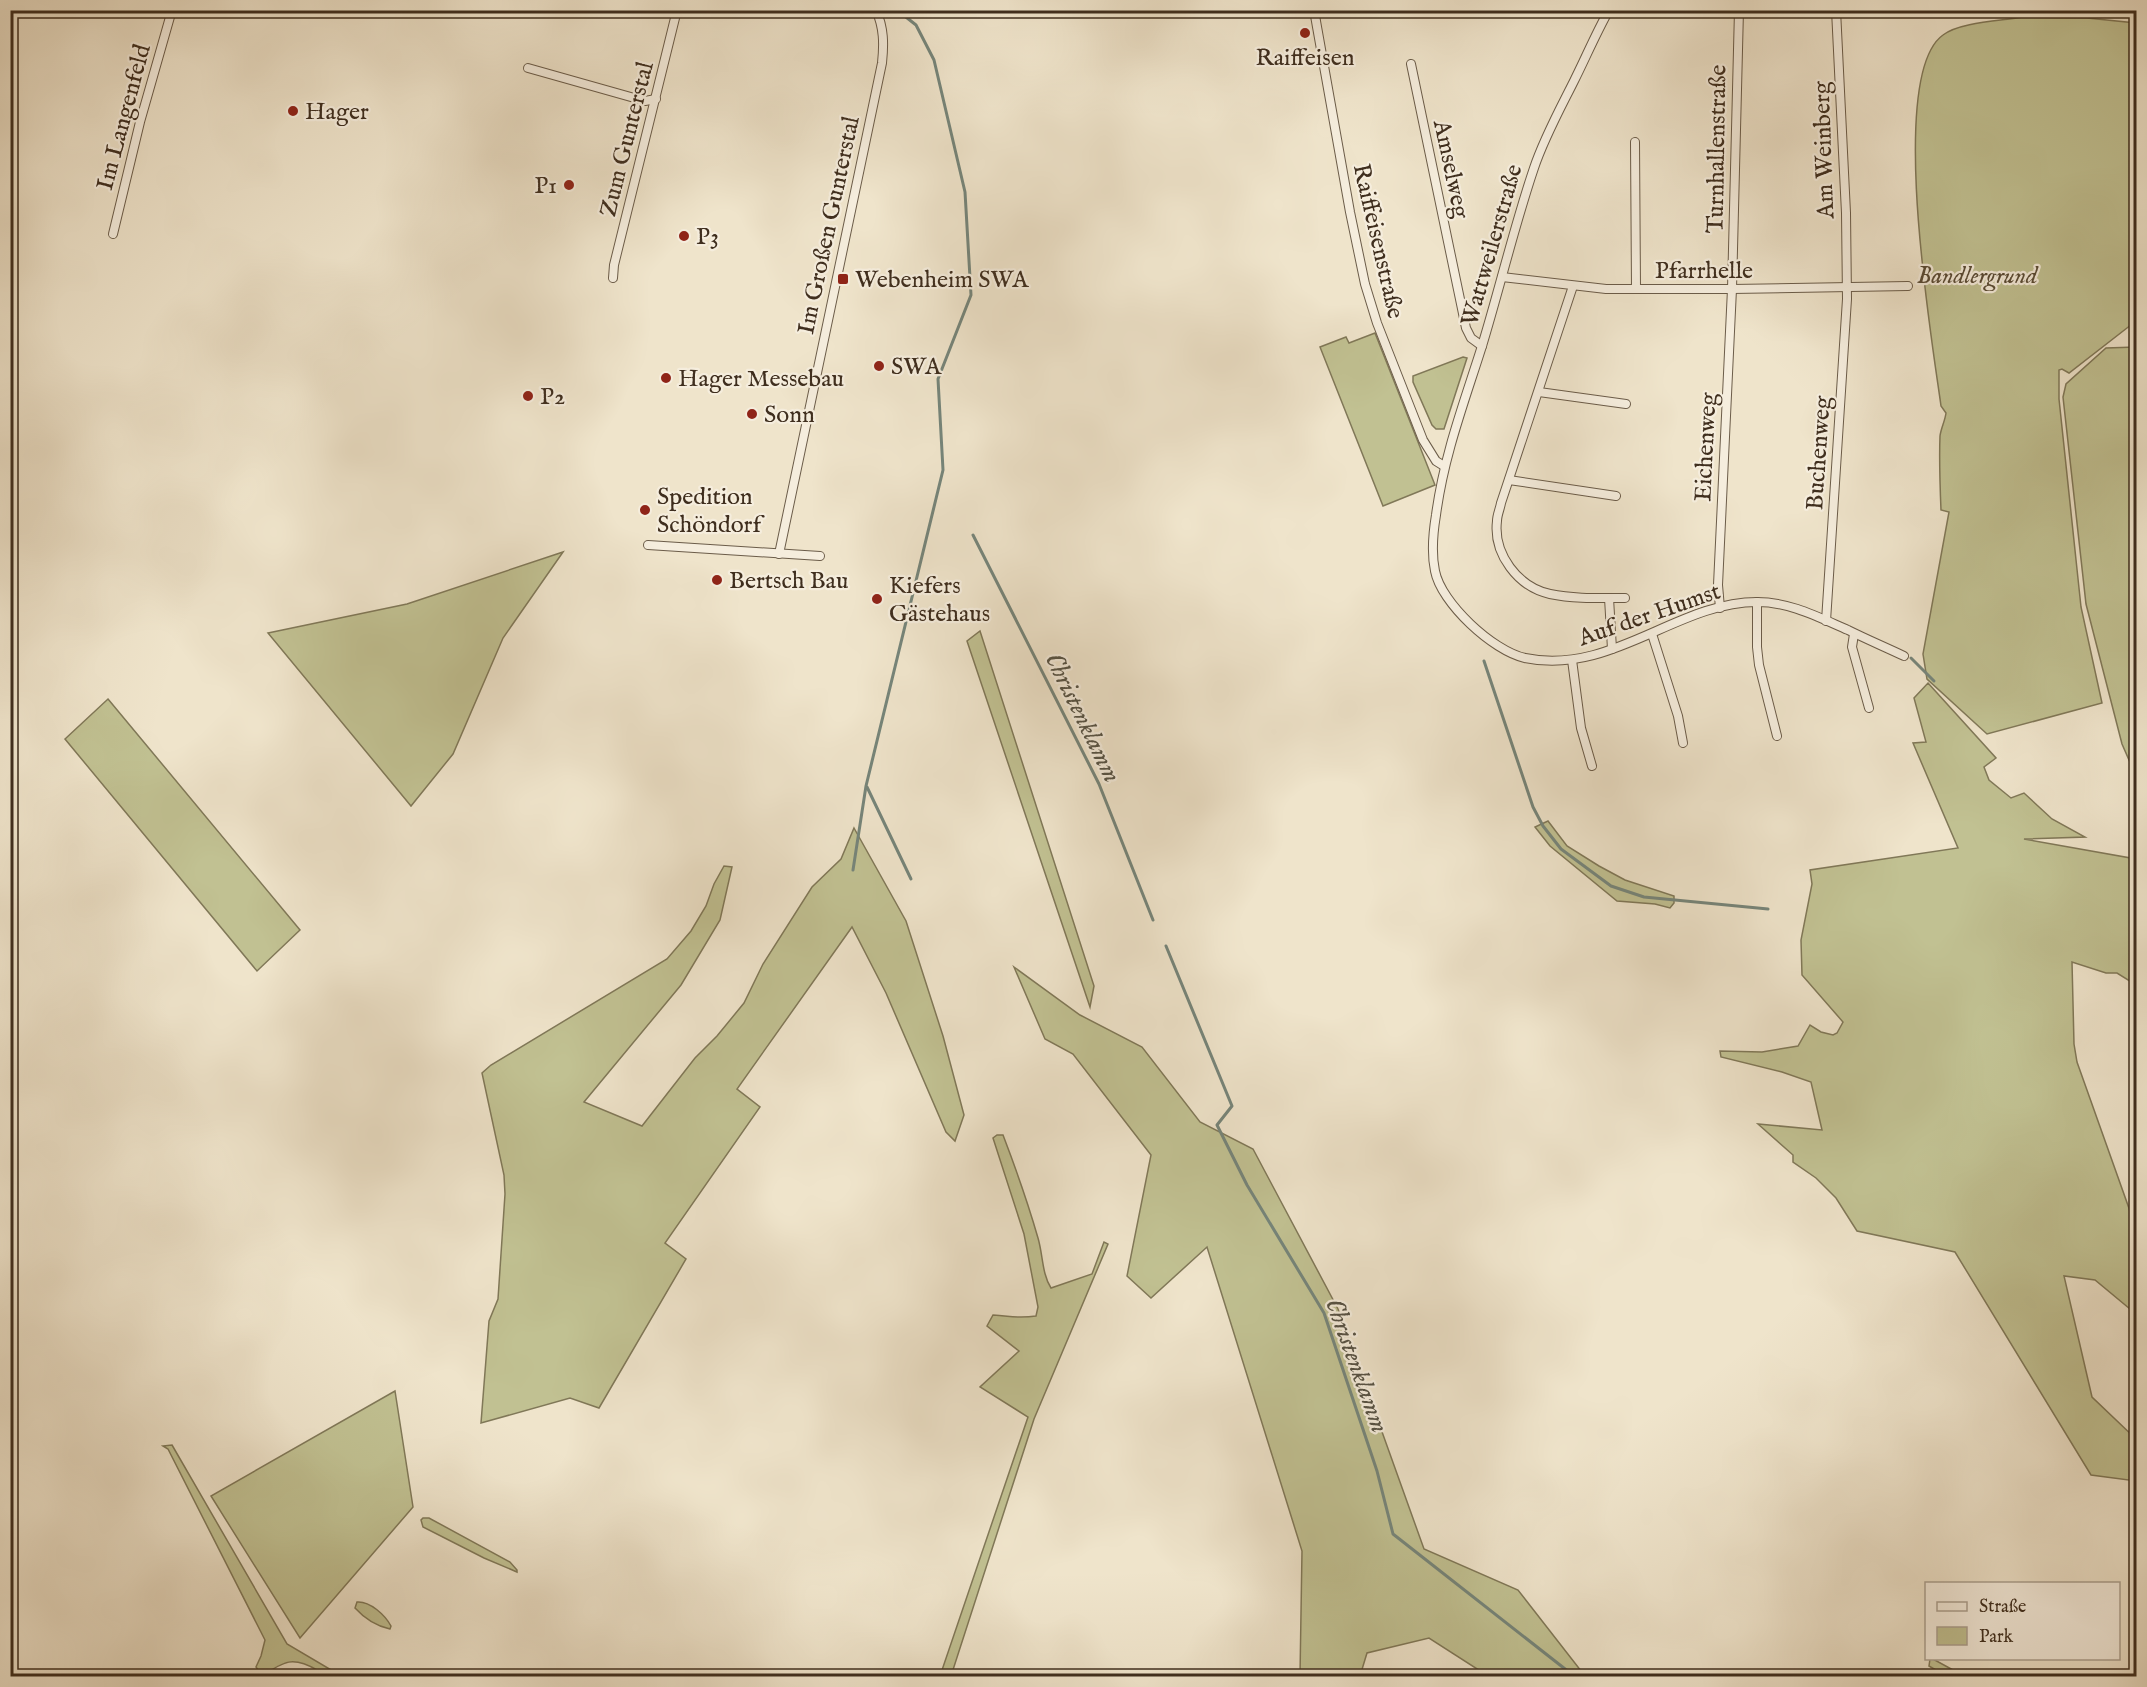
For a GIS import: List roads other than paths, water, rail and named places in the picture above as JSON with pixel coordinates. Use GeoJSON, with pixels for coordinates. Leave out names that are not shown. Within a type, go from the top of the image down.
{"type":"FeatureCollection","features":[{"type":"Feature","properties":{"kind":"street","name":"Im Langenfeld"},"geometry":{"type":"LineString","coordinates":[[113,234],[140,122],[172,10]]}},
{"type":"Feature","properties":{"kind":"street","name":"Zum Gunterstal"},"geometry":{"type":"LineString","coordinates":[[613,278],[614,265],[677,10]]}},
{"type":"Feature","properties":{"kind":"street","name":"Im Großen Gunterstal"},"geometry":{"type":"LineString","coordinates":[[778,554],[882,63],[884,44],[882,27],[876,10]]}},
{"type":"Feature","properties":{"kind":"street","name":"Raiffeisenstraße"},"geometry":{"type":"LineString","coordinates":[[1314,10],[1365,284],[1377,323],[1423,440],[1436,461],[1444,466]]}},
{"type":"Feature","properties":{"kind":"street","name":"Wattweilerstraße"},"geometry":{"type":"LineString","coordinates":[[1438,501],[1444,466],[1482,346],[1534,166],[1610,10]]}},
{"type":"Feature","properties":{"kind":"street","name":"Turnhallenstraße"},"geometry":{"type":"LineString","coordinates":[[1732,289],[1739,10]]}},
{"type":"Feature","properties":{"kind":"street","name":"Am Weinberg"},"geometry":{"type":"LineString","coordinates":[[1836,10],[1847,288]]}},
{"type":"Feature","properties":{"kind":"street","name":"Amselweg"},"geometry":{"type":"LineString","coordinates":[[1411,64],[1466,328],[1471,338],[1482,346]]}},
{"type":"Feature","properties":{"kind":"street"},"geometry":{"type":"LineString","coordinates":[[528,68],[645,100],[656,99]]}},
{"type":"Feature","properties":{"kind":"street"},"geometry":{"type":"LineString","coordinates":[[1635,142],[1636,290]]}},
{"type":"Feature","properties":{"kind":"street","name":"Pfarrhelle"},"geometry":{"type":"LineString","coordinates":[[1502,277],[1573,286],[1636,290],[1908,286]]}},
{"type":"Feature","properties":{"kind":"street"},"geometry":{"type":"LineString","coordinates":[[1573,286],[1509,480],[1497,521],[1497,534],[1500,549],[1507,563],[1517,576],[1531,587],[1547,594],[1625,598]]}},
{"type":"Feature","properties":{"kind":"street","name":"Buchenweg"},"geometry":{"type":"LineString","coordinates":[[1826,621],[1847,288]]}},
{"type":"Feature","properties":{"kind":"street","name":"Eichenweg"},"geometry":{"type":"LineString","coordinates":[[1720,608],[1718,585],[1732,289]]}},
{"type":"Feature","properties":{"kind":"street"},"geometry":{"type":"LineString","coordinates":[[1539,392],[1626,404]]}},
{"type":"Feature","properties":{"kind":"street"},"geometry":{"type":"LineString","coordinates":[[1509,480],[1616,496]]}},
{"type":"Feature","properties":{"kind":"street","name":"Auf der Humst"},"geometry":{"type":"LineString","coordinates":[[1438,501],[1433,550],[1435,572],[1441,589],[1457,610],[1493,643],[1524,658],[1572,660],[1612,649],[1720,608],[1757,602],[1789,606],[1904,656]]}},
{"type":"Feature","properties":{"kind":"street"},"geometry":{"type":"LineString","coordinates":[[648,545],[820,556]]}},
{"type":"Feature","properties":{"kind":"street"},"geometry":{"type":"LineString","coordinates":[[1609,598],[1612,649]]}},
{"type":"Feature","properties":{"kind":"street"},"geometry":{"type":"LineString","coordinates":[[1757,602],[1757,640],[1760,665],[1777,736]]}},
{"type":"Feature","properties":{"kind":"street"},"geometry":{"type":"LineString","coordinates":[[1652,634],[1678,716],[1683,743]]}},
{"type":"Feature","properties":{"kind":"street"},"geometry":{"type":"LineString","coordinates":[[1854,634],[1852,647],[1869,708]]}},
{"type":"Feature","properties":{"kind":"street"},"geometry":{"type":"LineString","coordinates":[[1572,660],[1580,719],[1592,766]]}},
{"type":"Feature","properties":{"kind":"waterway"},"geometry":{"type":"LineString","coordinates":[[853,870],[866,786],[943,470],[938,379],[971,295],[965,192],[934,60],[916,25],[897,10]]}},
{"type":"Feature","properties":{"kind":"waterway","name":"Christenklamm"},"geometry":{"type":"LineString","coordinates":[[973,535],[1099,784],[1153,920]]}},
{"type":"Feature","properties":{"kind":"waterway"},"geometry":{"type":"LineString","coordinates":[[1911,658],[1934,681]]}},
{"type":"Feature","properties":{"kind":"waterway"},"geometry":{"type":"LineString","coordinates":[[1484,661],[1533,807],[1543,826],[1561,849],[1611,886],[1644,897],[1768,909]]}},
{"type":"Feature","properties":{"kind":"waterway"},"geometry":{"type":"LineString","coordinates":[[867,787],[911,879]]}},
{"type":"Feature","properties":{"kind":"waterway","name":"Christenklamm"},"geometry":{"type":"LineString","coordinates":[[1166,946],[1232,1106],[1217,1125],[1247,1185],[1324,1313],[1377,1471],[1393,1534],[1574,1676]]}},
{"type":"Feature","properties":{"kind":"place","name":"Raiffeisen"},"geometry":{"type":"Point","coordinates":[1305,33]}},
{"type":"Feature","properties":{"kind":"place","name":"Hager"},"geometry":{"type":"Point","coordinates":[293,111]}},
{"type":"Feature","properties":{"kind":"place","name":"P1"},"geometry":{"type":"Point","coordinates":[569,185]}},
{"type":"Feature","properties":{"kind":"place","name":"P3"},"geometry":{"type":"Point","coordinates":[684,236]}},
{"type":"Feature","properties":{"kind":"place","name":"Webenheim SWA"},"geometry":{"type":"Point","coordinates":[843,279]}},
{"type":"Feature","properties":{"kind":"place","name":"SWA"},"geometry":{"type":"Point","coordinates":[879,366]}},
{"type":"Feature","properties":{"kind":"place","name":"Hager Messebau"},"geometry":{"type":"Point","coordinates":[666,378]}},
{"type":"Feature","properties":{"kind":"place","name":"P2"},"geometry":{"type":"Point","coordinates":[528,396]}},
{"type":"Feature","properties":{"kind":"place","name":"Sonn"},"geometry":{"type":"Point","coordinates":[752,414]}},
{"type":"Feature","properties":{"kind":"place","name":"Spedition Schöndorf"},"geometry":{"type":"Point","coordinates":[645,510]}},
{"type":"Feature","properties":{"kind":"place","name":"Bertsch Bau"},"geometry":{"type":"Point","coordinates":[717,580]}},
{"type":"Feature","properties":{"kind":"place","name":"Kiefers Gästehaus"},"geometry":{"type":"Point","coordinates":[877,599]}},
{"type":"Feature","properties":{"kind":"park label","name":"Bandlergrund"},"geometry":{"type":"Point","coordinates":[1977,275]}}]}
